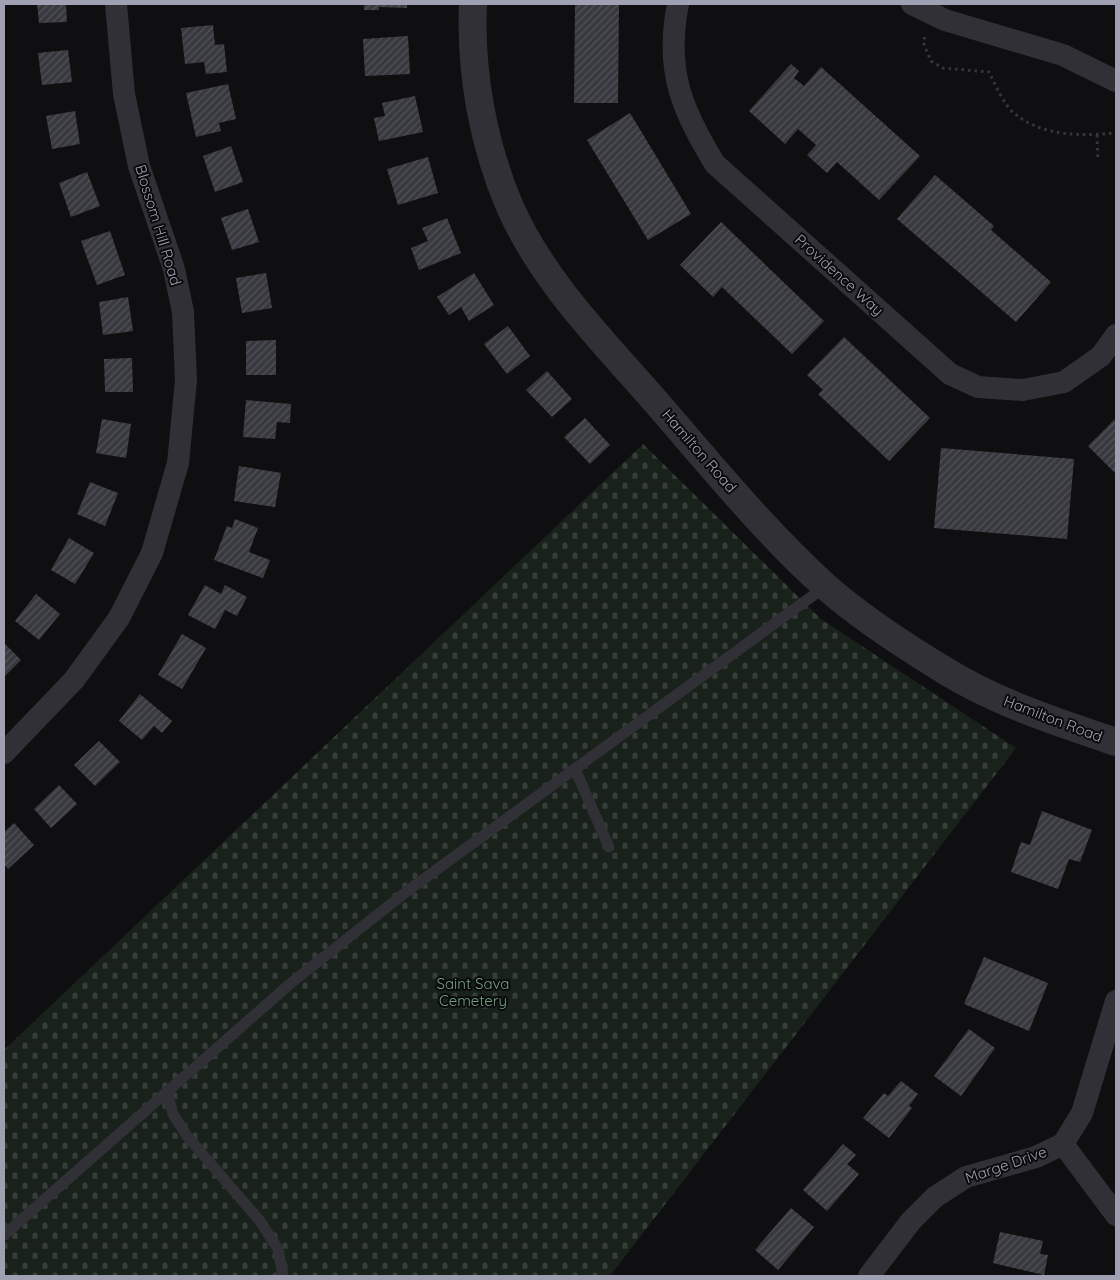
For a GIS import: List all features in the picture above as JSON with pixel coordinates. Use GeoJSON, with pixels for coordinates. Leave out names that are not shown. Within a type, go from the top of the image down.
{"type":"FeatureCollection","features":[{"type":"Feature","properties":{"kind":"street","name":"Blossom Hill Road"},"geometry":{"type":"LineString","coordinates":[[4,753],[74,680],[119,618],[152,552],[178,463],[186,380],[183,312],[174,269],[139,166],[124,94],[116,4]]}},
{"type":"Feature","properties":{"kind":"street","name":"Hamilton Road"},"geometry":{"type":"LineString","coordinates":[[473,4],[472,28],[477,88],[492,158],[511,208],[541,263],[584,321],[769,531],[826,586],[892,637],[947,672],[1022,710],[1116,742]]}},
{"type":"Feature","properties":{"kind":"street","name":"Providence Way"},"geometry":{"type":"LineString","coordinates":[[678,4],[673,29],[675,76],[692,127],[715,164],[950,374],[978,386],[1023,390],[1064,382],[1101,356],[1116,335]]}},
{"type":"Feature","properties":{"kind":"street"},"geometry":{"type":"LineString","coordinates":[[912,4],[945,20],[1063,55],[1116,81]]}},
{"type":"Feature","properties":{"kind":"street"},"geometry":{"type":"LineString","coordinates":[[1116,1001],[1082,1113],[1064,1144],[1116,1214]]}},
{"type":"Feature","properties":{"kind":"street","name":"Marge Drive"},"geometry":{"type":"LineString","coordinates":[[869,1276],[912,1221],[935,1197],[966,1177],[1036,1157],[1064,1144]]}},
{"type":"Feature","properties":{"kind":"lane"},"geometry":{"type":"LineString","coordinates":[[4,1235],[298,977],[410,889],[826,586]]}},
{"type":"Feature","properties":{"kind":"lane"},"geometry":{"type":"LineString","coordinates":[[575,769],[609,847]]}},
{"type":"Feature","properties":{"kind":"lane"},"geometry":{"type":"LineString","coordinates":[[167,1092],[174,1114],[186,1136],[260,1220],[278,1249],[283,1276]]}},
{"type":"Feature","properties":{"kind":"path"},"geometry":{"type":"LineString","coordinates":[[933,14],[923,42],[931,61],[943,68],[989,72],[999,94],[1015,114],[1037,127],[1057,133],[1097,135],[1116,133]]}},
{"type":"Feature","properties":{"kind":"path"},"geometry":{"type":"LineString","coordinates":[[1097,135],[1098,161]]}},
{"type":"Feature","properties":{"kind":"green space","name":"Saint Sava Cemetery"},"geometry":{"type":"Polygon","coordinates":[[[643,444],[821,619],[1016,748],[610,1276],[4,1276],[4,1050],[643,444]]]}},
{"type":"Feature","properties":{"kind":"building"},"geometry":{"type":"Polygon","coordinates":[[[37,4],[66,4],[67,22],[39,23],[37,4]]]}},
{"type":"Feature","properties":{"kind":"building"},"geometry":{"type":"Polygon","coordinates":[[[364,4],[407,4],[407,8],[379,7],[379,10],[364,10],[364,4]]]}},
{"type":"Feature","properties":{"kind":"building"},"geometry":{"type":"Polygon","coordinates":[[[575,4],[619,4],[618,103],[574,103],[575,4]]]}},
{"type":"Feature","properties":{"kind":"building"},"geometry":{"type":"Polygon","coordinates":[[[213,25],[215,45],[224,44],[227,72],[206,74],[204,62],[185,64],[181,28],[213,25]]]}},
{"type":"Feature","properties":{"kind":"building"},"geometry":{"type":"Polygon","coordinates":[[[408,36],[410,74],[365,76],[363,39],[408,36]]]}},
{"type":"Feature","properties":{"kind":"building"},"geometry":{"type":"Polygon","coordinates":[[[68,50],[72,82],[42,85],[38,53],[68,50]]]}},
{"type":"Feature","properties":{"kind":"building"},"geometry":{"type":"Polygon","coordinates":[[[791,64],[799,71],[794,78],[804,86],[821,67],[920,156],[879,200],[837,162],[827,173],[807,155],[816,145],[798,129],[785,144],[749,111],[791,64]]]}},
{"type":"Feature","properties":{"kind":"building"},"geometry":{"type":"Polygon","coordinates":[[[228,84],[236,119],[219,123],[221,131],[196,137],[186,93],[228,84]]]}},
{"type":"Feature","properties":{"kind":"building"},"geometry":{"type":"Polygon","coordinates":[[[415,96],[423,132],[379,141],[374,118],[385,116],[382,103],[415,96]]]}},
{"type":"Feature","properties":{"kind":"building"},"geometry":{"type":"Polygon","coordinates":[[[75,111],[80,144],[52,149],[46,116],[75,111]]]}},
{"type":"Feature","properties":{"kind":"building"},"geometry":{"type":"Polygon","coordinates":[[[630,113],[691,214],[648,240],[587,140],[630,113]]]}},
{"type":"Feature","properties":{"kind":"building"},"geometry":{"type":"Polygon","coordinates":[[[231,146],[243,182],[215,192],[203,156],[231,146]]]}},
{"type":"Feature","properties":{"kind":"building"},"geometry":{"type":"Polygon","coordinates":[[[428,157],[438,193],[398,205],[387,169],[428,157]]]}},
{"type":"Feature","properties":{"kind":"building"},"geometry":{"type":"Polygon","coordinates":[[[87,172],[100,206],[71,217],[59,183],[87,172]]]}},
{"type":"Feature","properties":{"kind":"building"},"geometry":{"type":"Polygon","coordinates":[[[935,175],[994,226],[991,230],[1051,282],[1016,322],[897,219],[935,175]]]}},
{"type":"Feature","properties":{"kind":"building"},"geometry":{"type":"Polygon","coordinates":[[[248,209],[259,242],[232,250],[221,218],[248,209]]]}},
{"type":"Feature","properties":{"kind":"building"},"geometry":{"type":"Polygon","coordinates":[[[447,218],[461,253],[419,270],[411,248],[428,241],[422,228],[447,218]]]}},
{"type":"Feature","properties":{"kind":"building"},"geometry":{"type":"Polygon","coordinates":[[[721,222],[824,321],[792,354],[722,287],[713,297],[680,265],[721,222]]]}},
{"type":"Feature","properties":{"kind":"building"},"geometry":{"type":"Polygon","coordinates":[[[110,231],[125,275],[97,285],[81,241],[110,231]]]}},
{"type":"Feature","properties":{"kind":"building"},"geometry":{"type":"Polygon","coordinates":[[[266,273],[272,308],[242,313],[236,278],[266,273]]]}},
{"type":"Feature","properties":{"kind":"building"},"geometry":{"type":"Polygon","coordinates":[[[474,273],[494,305],[469,321],[461,307],[449,315],[437,297],[474,273]]]}},
{"type":"Feature","properties":{"kind":"building"},"geometry":{"type":"Polygon","coordinates":[[[128,297],[133,331],[103,335],[99,302],[128,297]]]}},
{"type":"Feature","properties":{"kind":"building"},"geometry":{"type":"Polygon","coordinates":[[[508,326],[530,356],[507,374],[484,344],[508,326]]]}},
{"type":"Feature","properties":{"kind":"building"},"geometry":{"type":"Polygon","coordinates":[[[844,337],[930,418],[889,461],[818,394],[823,390],[807,375],[844,337]]]}},
{"type":"Feature","properties":{"kind":"building"},"geometry":{"type":"Polygon","coordinates":[[[276,340],[276,375],[246,375],[246,341],[276,340]]]}},
{"type":"Feature","properties":{"kind":"building"},"geometry":{"type":"Polygon","coordinates":[[[132,358],[133,392],[105,392],[104,359],[132,358]]]}},
{"type":"Feature","properties":{"kind":"building"},"geometry":{"type":"Polygon","coordinates":[[[547,371],[572,399],[552,417],[526,390],[547,371]]]}},
{"type":"Feature","properties":{"kind":"building"},"geometry":{"type":"Polygon","coordinates":[[[246,400],[291,404],[290,423],[277,422],[275,439],[243,437],[246,400]]]}},
{"type":"Feature","properties":{"kind":"building"},"geometry":{"type":"Polygon","coordinates":[[[585,418],[610,445],[590,464],[564,437],[585,418]]]}},
{"type":"Feature","properties":{"kind":"building"},"geometry":{"type":"Polygon","coordinates":[[[1116,418],[1116,474],[1088,446],[1116,418]]]}},
{"type":"Feature","properties":{"kind":"building"},"geometry":{"type":"Polygon","coordinates":[[[102,419],[131,424],[126,458],[96,453],[102,419]]]}},
{"type":"Feature","properties":{"kind":"building"},"geometry":{"type":"Polygon","coordinates":[[[941,448],[1074,459],[1067,539],[934,528],[941,448]]]}},
{"type":"Feature","properties":{"kind":"building"},"geometry":{"type":"Polygon","coordinates":[[[239,466],[281,473],[275,507],[234,501],[239,466]]]}},
{"type":"Feature","properties":{"kind":"building"},"geometry":{"type":"Polygon","coordinates":[[[90,482],[118,493],[105,526],[77,514],[90,482]]]}},
{"type":"Feature","properties":{"kind":"building"},"geometry":{"type":"Polygon","coordinates":[[[235,519],[258,528],[249,552],[270,560],[263,578],[214,560],[227,526],[232,528],[235,519]]]}},
{"type":"Feature","properties":{"kind":"building"},"geometry":{"type":"Polygon","coordinates":[[[69,538],[94,553],[75,584],[51,570],[69,538]]]}},
{"type":"Feature","properties":{"kind":"building"},"geometry":{"type":"Polygon","coordinates":[[[205,585],[221,594],[225,585],[247,597],[237,616],[225,610],[215,629],[188,615],[205,585]]]}},
{"type":"Feature","properties":{"kind":"building"},"geometry":{"type":"Polygon","coordinates":[[[36,594],[60,614],[39,640],[15,621],[36,594]]]}},
{"type":"Feature","properties":{"kind":"building"},"geometry":{"type":"Polygon","coordinates":[[[182,634],[206,648],[182,689],[158,675],[182,634]]]}},
{"type":"Feature","properties":{"kind":"building"},"geometry":{"type":"Polygon","coordinates":[[[4,643],[21,660],[4,677],[4,643]]]}},
{"type":"Feature","properties":{"kind":"building"},"geometry":{"type":"Polygon","coordinates":[[[140,694],[172,721],[162,733],[154,726],[142,740],[119,721],[140,694]]]}},
{"type":"Feature","properties":{"kind":"building"},"geometry":{"type":"Polygon","coordinates":[[[99,741],[120,762],[95,786],[74,765],[99,741]]]}},
{"type":"Feature","properties":{"kind":"building"},"geometry":{"type":"Polygon","coordinates":[[[59,785],[77,804],[51,828],[34,809],[59,785]]]}},
{"type":"Feature","properties":{"kind":"building"},"geometry":{"type":"Polygon","coordinates":[[[1042,811],[1092,830],[1080,862],[1069,859],[1058,889],[1011,872],[1021,842],[1030,845],[1042,811]]]}},
{"type":"Feature","properties":{"kind":"building"},"geometry":{"type":"Polygon","coordinates":[[[14,823],[34,845],[8,869],[4,864],[4,832],[14,823]]]}},
{"type":"Feature","properties":{"kind":"building"},"geometry":{"type":"Polygon","coordinates":[[[984,957],[1048,983],[1029,1031],[964,1004],[984,957]]]}},
{"type":"Feature","properties":{"kind":"building"},"geometry":{"type":"Polygon","coordinates":[[[969,1029],[995,1048],[961,1096],[934,1076],[969,1029]]]}},
{"type":"Feature","properties":{"kind":"building"},"geometry":{"type":"Polygon","coordinates":[[[901,1081],[918,1094],[909,1106],[912,1108],[889,1138],[863,1118],[884,1093],[888,1096],[901,1081]]]}},
{"type":"Feature","properties":{"kind":"building"},"geometry":{"type":"Polygon","coordinates":[[[843,1144],[856,1155],[847,1164],[859,1174],[827,1211],[803,1190],[843,1144]]]}},
{"type":"Feature","properties":{"kind":"building"},"geometry":{"type":"Polygon","coordinates":[[[791,1208],[814,1227],[778,1270],[755,1250],[791,1208]]]}},
{"type":"Feature","properties":{"kind":"building"},"geometry":{"type":"Polygon","coordinates":[[[1000,1232],[1043,1241],[1040,1254],[1048,1255],[1044,1275],[993,1263],[1000,1232]]]}}]}
